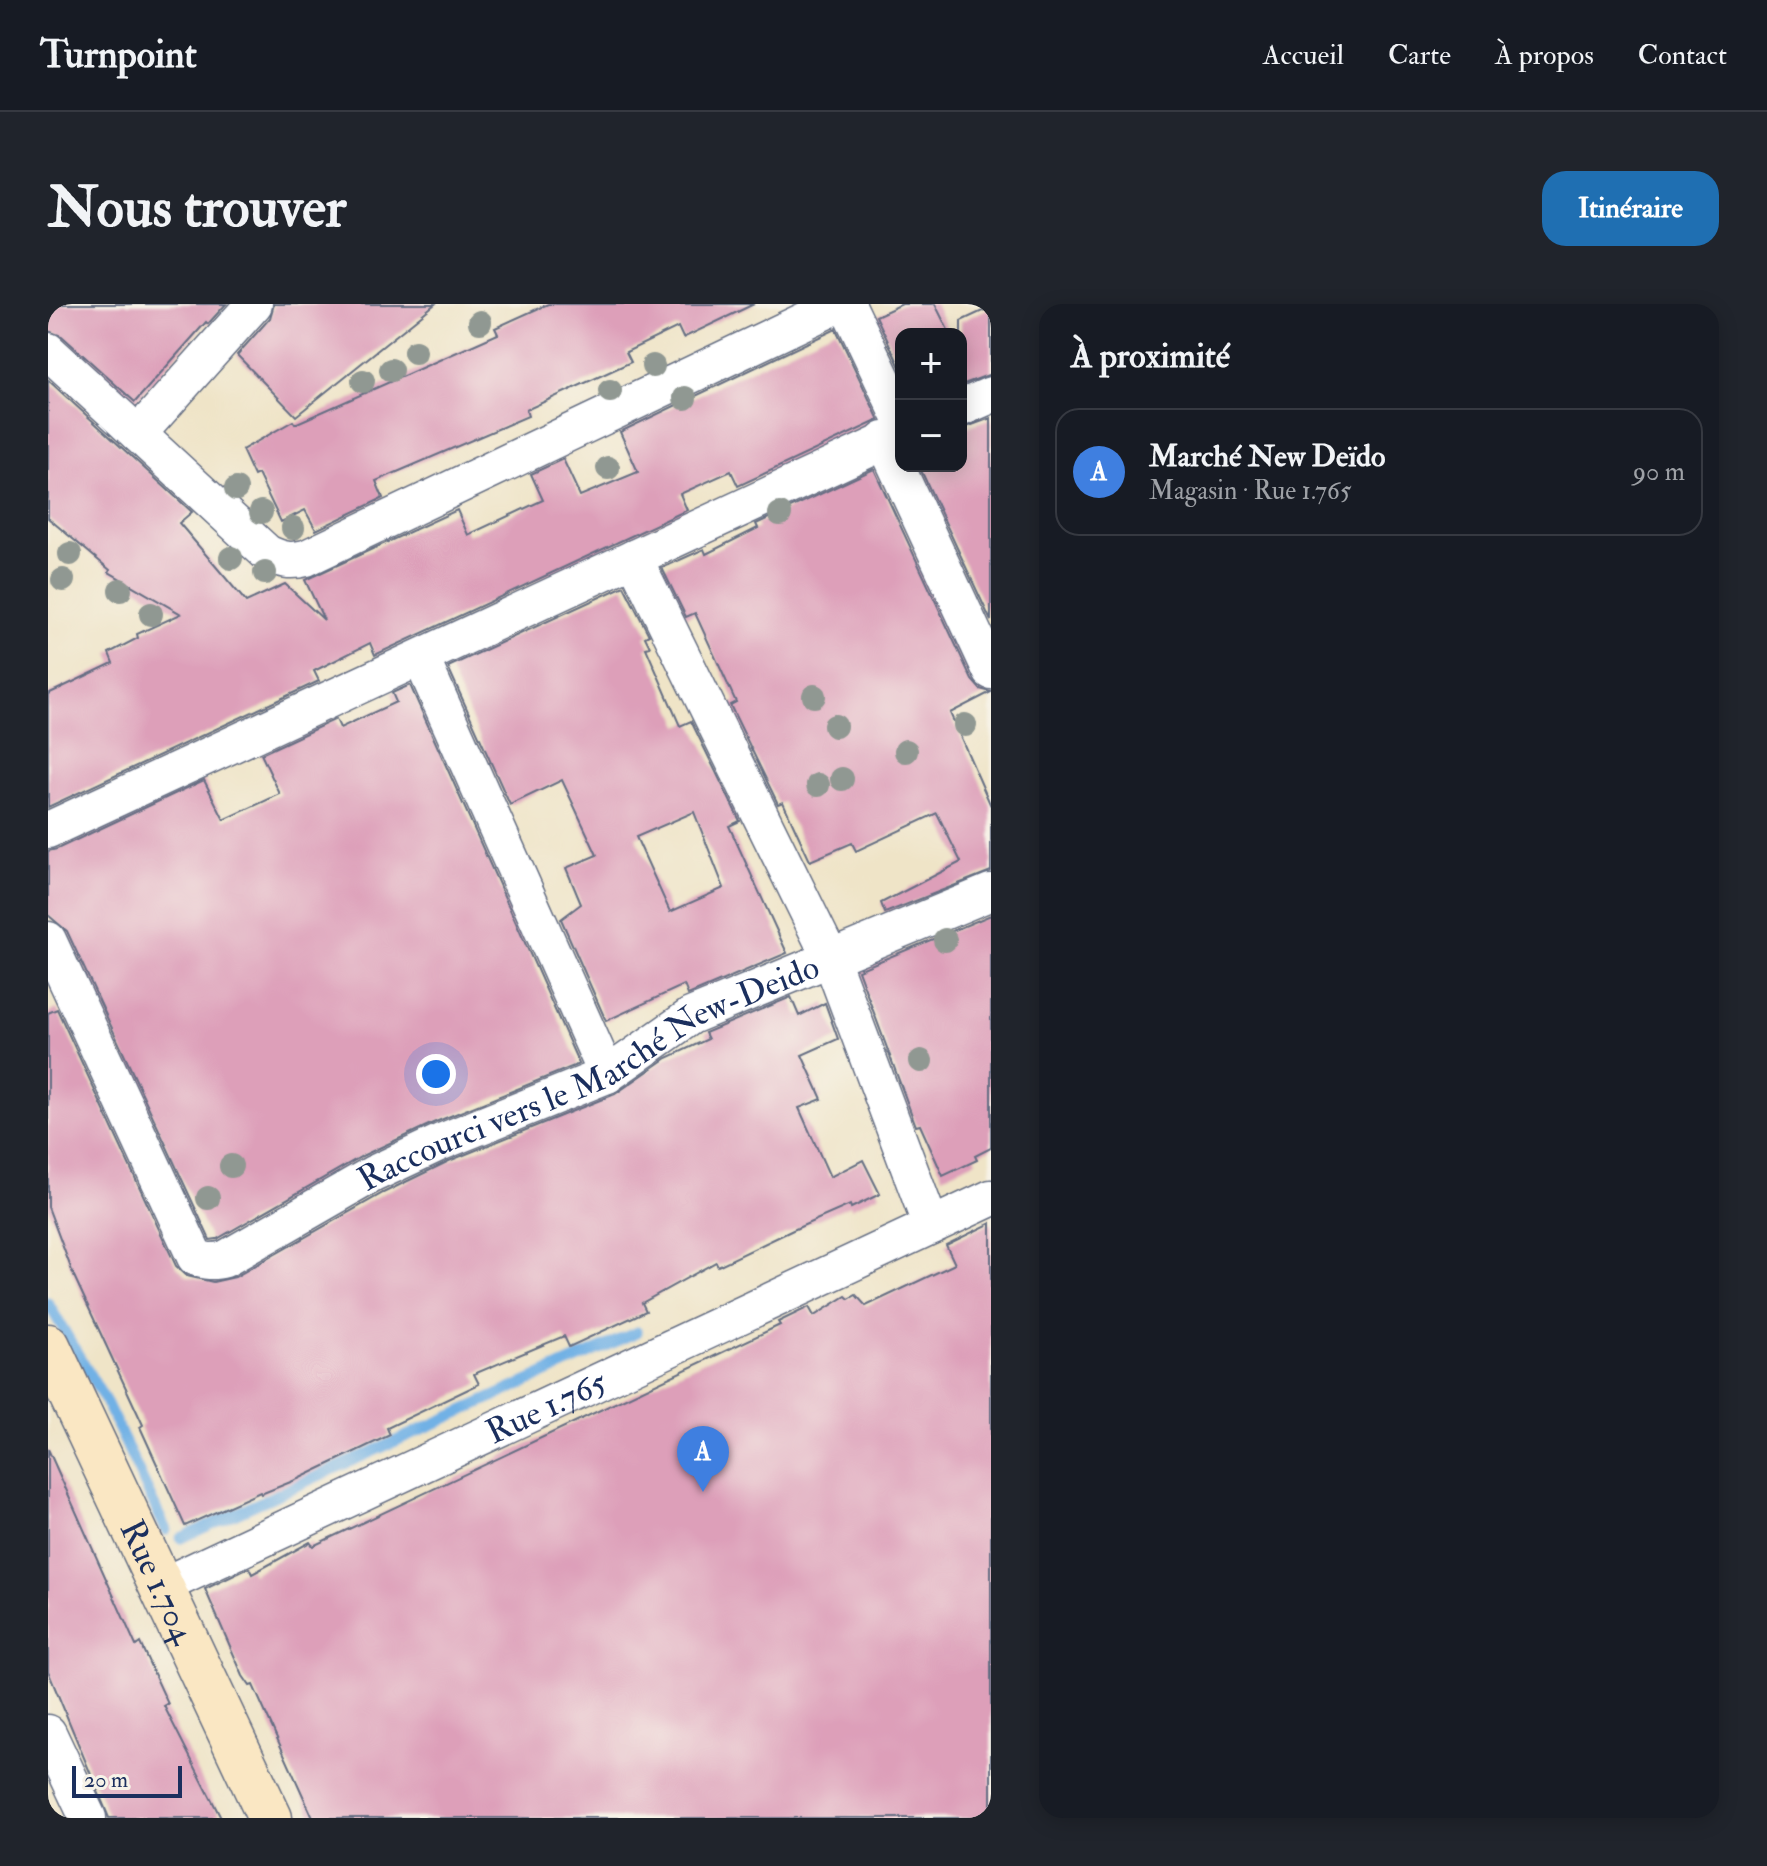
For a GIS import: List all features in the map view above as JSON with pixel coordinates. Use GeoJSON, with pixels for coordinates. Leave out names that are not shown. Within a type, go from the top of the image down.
{"type":"FeatureCollection","features":[{"type":"Feature","properties":{"kind":"street"},"geometry":{"type":"LineString","coordinates":[[138,434],[254,304]]}},
{"type":"Feature","properties":{"kind":"street"},"geometry":{"type":"LineString","coordinates":[[48,351],[267,553],[293,561],[321,551],[840,304]]}},
{"type":"Feature","properties":{"kind":"street"},"geometry":{"type":"LineString","coordinates":[[48,830],[634,558],[895,431],[847,304]]}},
{"type":"Feature","properties":{"kind":"street"},"geometry":{"type":"LineString","coordinates":[[967,405],[991,395]]}},
{"type":"Feature","properties":{"kind":"street"},"geometry":{"type":"LineString","coordinates":[[911,472],[991,671]]}},
{"type":"Feature","properties":{"kind":"street"},"geometry":{"type":"LineString","coordinates":[[634,558],[831,959],[931,1226]]}},
{"type":"Feature","properties":{"kind":"street"},"geometry":{"type":"LineString","coordinates":[[421,658],[607,1075]]}},
{"type":"Feature","properties":{"kind":"street","name":"Raccourci vers le Marché New-Deido"},"geometry":{"type":"LineString","coordinates":[[48,940],[195,1257],[205,1261],[225,1259],[373,1174],[441,1142],[607,1075],[691,1016],[991,892]]}},
{"type":"Feature","properties":{"kind":"street","name":"Rue 1.765"},"geometry":{"type":"LineString","coordinates":[[162,1586],[991,1198]]}},
{"type":"Feature","properties":{"kind":"street","name":"Rue 1.704"},"geometry":{"type":"LineString","coordinates":[[48,1346],[270,1818]]}},
{"type":"Feature","properties":{"kind":"street"},"geometry":{"type":"LineString","coordinates":[[52,1751],[88,1818]]}},
{"type":"Feature","properties":{"kind":"building"},"geometry":{"type":"Polygon","coordinates":[[[48,304],[226,304],[208,324],[206,322],[135,402],[62,336],[48,331],[48,304]]]}},
{"type":"Feature","properties":{"kind":"building"},"geometry":{"type":"Polygon","coordinates":[[[274,304],[435,304],[296,416],[237,355],[270,318],[274,304]]]}},
{"type":"Feature","properties":{"kind":"building"},"geometry":{"type":"Polygon","coordinates":[[[548,304],[754,304],[683,338],[678,327],[626,352],[631,362],[526,410],[528,416],[376,481],[383,498],[316,530],[305,510],[281,522],[258,474],[254,476],[242,450],[293,421],[295,424],[498,334],[495,328],[548,304]]]}},
{"type":"Feature","properties":{"kind":"building"},"geometry":{"type":"Polygon","coordinates":[[[902,304],[935,304],[947,328],[895,328],[895,356],[876,316],[902,304]]]}},
{"type":"Feature","properties":{"kind":"building"},"geometry":{"type":"Polygon","coordinates":[[[991,307],[991,374],[967,383],[967,328],[961,328],[961,321],[991,307]]]}},
{"type":"Feature","properties":{"kind":"building"},"geometry":{"type":"Polygon","coordinates":[[[836,329],[879,420],[738,486],[731,471],[680,494],[687,510],[375,655],[370,643],[314,671],[319,681],[48,807],[48,694],[113,663],[109,653],[138,638],[137,634],[181,614],[109,572],[48,518],[48,380],[192,512],[179,523],[246,602],[285,584],[324,620],[305,580],[457,510],[468,535],[543,500],[531,474],[563,459],[580,496],[638,472],[620,432],[836,329]]]}},
{"type":"Feature","properties":{"kind":"building"},"geometry":{"type":"Polygon","coordinates":[[[991,418],[991,621],[922,472],[967,472],[967,427],[991,418]]]}},
{"type":"Feature","properties":{"kind":"building"},"geometry":{"type":"Polygon","coordinates":[[[874,469],[972,680],[980,689],[991,692],[950,713],[991,806],[991,871],[885,913],[881,903],[961,862],[937,813],[856,851],[852,843],[810,861],[783,802],[778,804],[730,705],[736,702],[695,613],[686,617],[662,568],[704,549],[706,554],[758,528],[756,524],[874,469]]]}},
{"type":"Feature","properties":{"kind":"building"},"geometry":{"type":"Polygon","coordinates":[[[624,586],[649,635],[645,637],[650,647],[646,648],[680,726],[691,721],[740,821],[729,826],[787,953],[688,995],[684,985],[606,1021],[561,919],[581,904],[566,868],[597,855],[562,780],[510,805],[448,667],[624,586]],[[694,812],[636,837],[670,912],[724,888],[694,812]]]}},
{"type":"Feature","properties":{"kind":"building"},"geometry":{"type":"Polygon","coordinates":[[[410,685],[579,1064],[433,1123],[364,1155],[217,1239],[210,1240],[67,931],[48,915],[48,851],[204,780],[224,820],[280,794],[261,754],[336,719],[340,728],[396,702],[392,693],[410,685]]]}},
{"type":"Feature","properties":{"kind":"building"},"geometry":{"type":"Polygon","coordinates":[[[991,915],[991,1148],[975,1156],[977,1160],[943,1176],[920,1125],[916,1126],[858,970],[991,915]]]}},
{"type":"Feature","properties":{"kind":"building"},"geometry":{"type":"Polygon","coordinates":[[[791,997],[799,1016],[825,1003],[838,1039],[802,1055],[822,1099],[799,1108],[830,1177],[863,1160],[880,1194],[793,1230],[718,1266],[716,1262],[642,1303],[646,1311],[569,1347],[564,1336],[474,1374],[479,1384],[387,1428],[390,1435],[298,1479],[260,1492],[185,1526],[140,1427],[143,1425],[74,1276],[48,1207],[48,1013],[57,1009],[176,1266],[187,1276],[213,1282],[235,1277],[383,1193],[449,1161],[615,1094],[667,1058],[708,1039],[705,1033],[791,997]]]}},
{"type":"Feature","properties":{"kind":"building"},"geometry":{"type":"Polygon","coordinates":[[[991,1223],[991,1818],[313,1818],[253,1685],[250,1686],[243,1676],[205,1589],[249,1568],[252,1574],[310,1542],[313,1546],[780,1325],[778,1322],[809,1307],[814,1316],[846,1296],[849,1299],[856,1295],[866,1306],[955,1264],[946,1245],[991,1223]]]}},
{"type":"Feature","properties":{"kind":"building"},"geometry":{"type":"Polygon","coordinates":[[[48,1449],[136,1646],[140,1643],[168,1704],[164,1706],[221,1818],[109,1818],[48,1671],[48,1449]]]}},
{"type":"Feature","properties":{"kind":"waterway"},"geometry":{"type":"LineString","coordinates":[[48,1303],[107,1404],[166,1530]]}},
{"type":"Feature","properties":{"kind":"waterway"},"geometry":{"type":"LineString","coordinates":[[181,1538],[637,1332]]}},
{"type":"Feature","properties":{"kind":"place","name":"Marché New Deïdo"},"geometry":{"type":"Point","coordinates":[703,1492]}}]}
